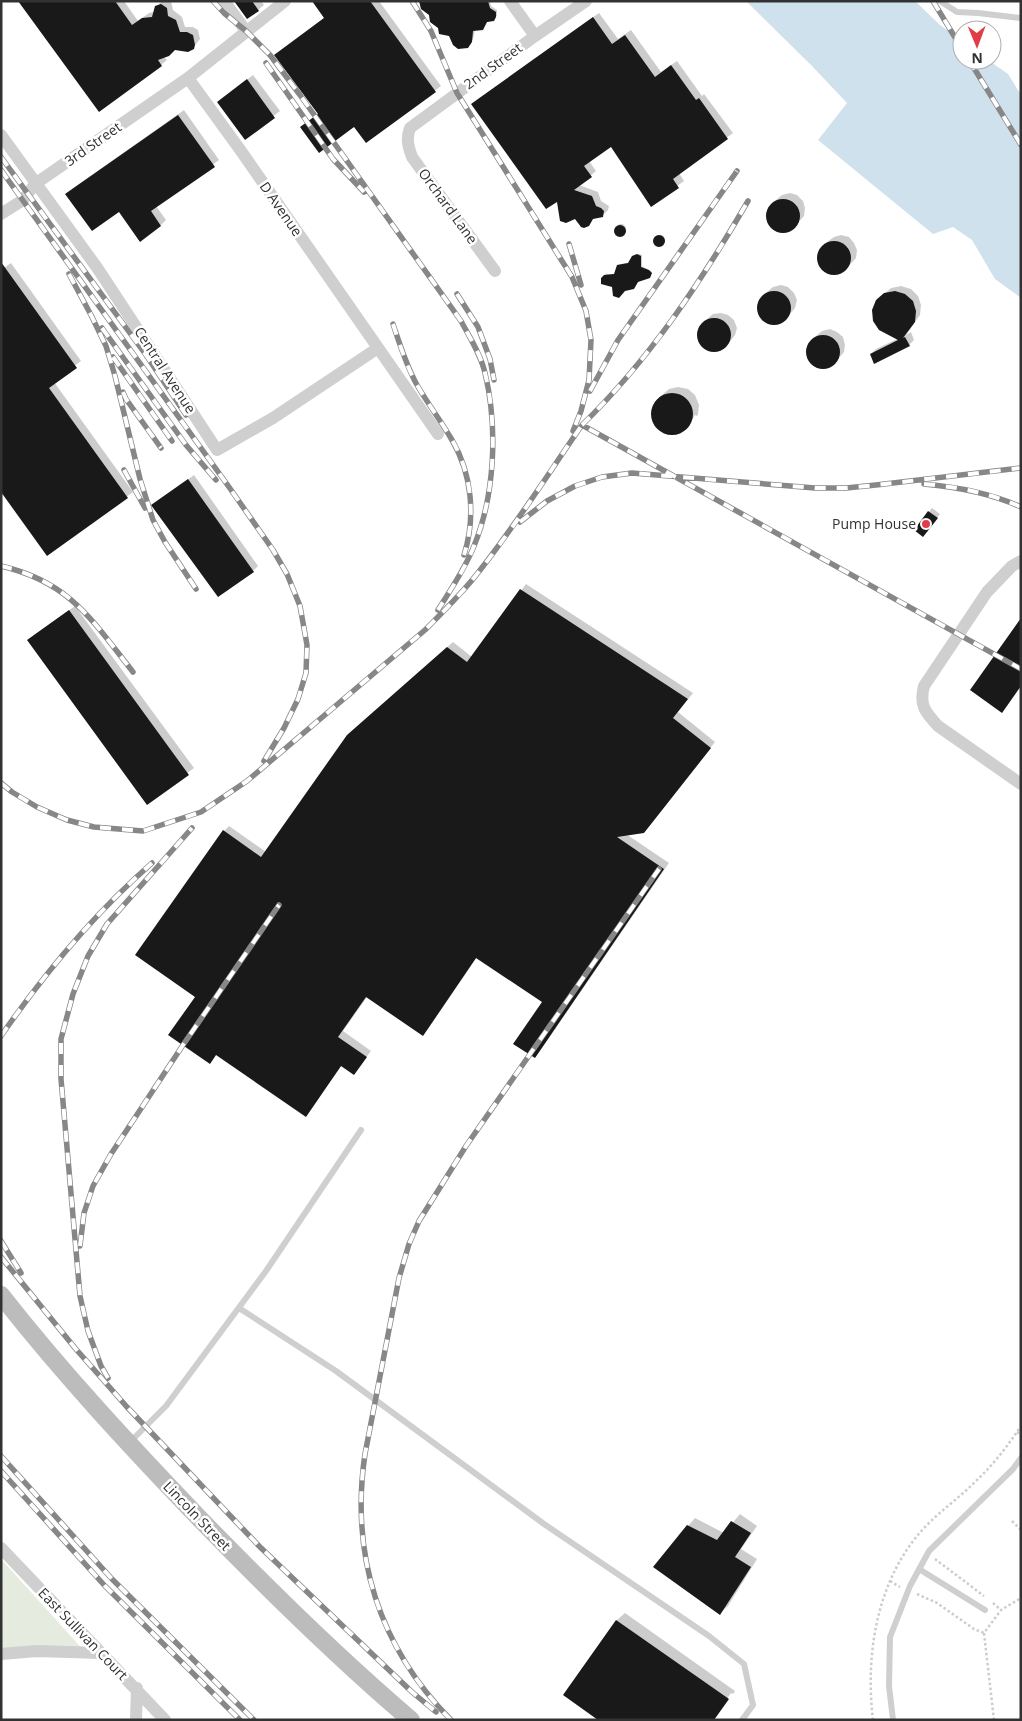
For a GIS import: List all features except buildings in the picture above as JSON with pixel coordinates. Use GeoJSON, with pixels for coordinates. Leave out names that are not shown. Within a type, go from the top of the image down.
{"type":"FeatureCollection","features":[{"type":"Feature","properties":{"kind":"main road","name":"Lincoln Street"},"geometry":{"type":"LineString","coordinates":[[1,1295],[52,1357],[128,1443],[243,1563],[312,1630],[411,1720]]}},
{"type":"Feature","properties":{"kind":"street"},"geometry":{"type":"LineString","coordinates":[[224,1],[246,31]]}},
{"type":"Feature","properties":{"kind":"street"},"geometry":{"type":"LineString","coordinates":[[188,78],[285,1]]}},
{"type":"Feature","properties":{"kind":"street"},"geometry":{"type":"LineString","coordinates":[[510,1],[535,36]]}},
{"type":"Feature","properties":{"kind":"street","name":"2nd Street"},"geometry":{"type":"LineString","coordinates":[[407,137],[410,128],[586,1]]}},
{"type":"Feature","properties":{"kind":"street","name":"3rd Street"},"geometry":{"type":"LineString","coordinates":[[1,214],[22,200],[36,184],[188,78]]}},
{"type":"Feature","properties":{"kind":"street","name":"D Avenue"},"geometry":{"type":"LineString","coordinates":[[188,78],[438,434]]}},
{"type":"Feature","properties":{"kind":"street","name":"Central Avenue"},"geometry":{"type":"LineString","coordinates":[[1,135],[98,269],[217,450],[273,418],[378,348]]}},
{"type":"Feature","properties":{"kind":"street","name":"Orchard Lane"},"geometry":{"type":"LineString","coordinates":[[407,137],[412,157],[495,271]]}},
{"type":"Feature","properties":{"kind":"street"},"geometry":{"type":"LineString","coordinates":[[1021,561],[1012,566],[988,592],[924,686],[922,696],[923,706],[929,717],[938,726],[1021,784]]}},
{"type":"Feature","properties":{"kind":"street","name":"East Sullivan Court"},"geometry":{"type":"LineString","coordinates":[[1,1548],[165,1720]]}},
{"type":"Feature","properties":{"kind":"street"},"geometry":{"type":"LineString","coordinates":[[7,1654],[36,1651],[100,1653]]}},
{"type":"Feature","properties":{"kind":"street"},"geometry":{"type":"LineString","coordinates":[[136,1688],[136,1720]]}},
{"type":"Feature","properties":{"kind":"lane"},"geometry":{"type":"LineString","coordinates":[[940,1],[957,12],[1021,18]]}},
{"type":"Feature","properties":{"kind":"lane"},"geometry":{"type":"LineString","coordinates":[[128,1443],[166,1406],[266,1271],[361,1130]]}},
{"type":"Feature","properties":{"kind":"lane"},"geometry":{"type":"LineString","coordinates":[[238,1308],[336,1371],[544,1524],[709,1636],[744,1664],[753,1705],[742,1720]]}},
{"type":"Feature","properties":{"kind":"lane"},"geometry":{"type":"LineString","coordinates":[[893,1720],[889,1686],[890,1637],[908,1590],[927,1554],[1013,1470],[1021,1458]]}},
{"type":"Feature","properties":{"kind":"lane"},"geometry":{"type":"LineString","coordinates":[[919,1569],[986,1610]]}},
{"type":"Feature","properties":{"kind":"lane"},"geometry":{"type":"LineString","coordinates":[[1,1646],[7,1654]]}},
{"type":"Feature","properties":{"kind":"path"},"geometry":{"type":"LineString","coordinates":[[1017,1432],[1021,1435]]}},
{"type":"Feature","properties":{"kind":"path"},"geometry":{"type":"LineString","coordinates":[[1012,1521],[1021,1530]]}},
{"type":"Feature","properties":{"kind":"path"},"geometry":{"type":"LineString","coordinates":[[927,1554],[984,1596]]}},
{"type":"Feature","properties":{"kind":"path"},"geometry":{"type":"LineString","coordinates":[[890,1581],[936,1603],[974,1629],[984,1633]]}},
{"type":"Feature","properties":{"kind":"path"},"geometry":{"type":"LineString","coordinates":[[994,1720],[984,1633],[1001,1610],[1021,1598]]}},
{"type":"Feature","properties":{"kind":"path"},"geometry":{"type":"LineString","coordinates":[[992,1602],[1001,1610]]}},
{"type":"Feature","properties":{"kind":"shaded area"},"geometry":{"type":"Polygon","coordinates":[[[1,1559],[86,1653],[1,1655],[1,1559]]]}},
{"type":"Feature","properties":{"kind":"water"},"geometry":{"type":"Polygon","coordinates":[[[746,1],[915,1],[952,34],[952,70],[1002,70],[1008,74],[1021,95],[1021,298],[995,279],[972,240],[953,227],[933,234],[818,140],[847,103],[746,1]]]}},
{"type":"Feature","properties":{"kind":"railway"},"geometry":{"type":"LineString","coordinates":[[213,1],[270,55],[300,95],[461,321],[481,360],[492,416],[493,438],[490,483],[481,526],[474,546],[458,579],[438,610]]}},
{"type":"Feature","properties":{"kind":"railway"},"geometry":{"type":"LineString","coordinates":[[412,1],[431,31],[457,93],[572,277],[586,311],[591,340],[589,380],[581,411],[573,431]]}},
{"type":"Feature","properties":{"kind":"railway"},"geometry":{"type":"LineString","coordinates":[[933,1],[952,32]]}},
{"type":"Feature","properties":{"kind":"railway"},"geometry":{"type":"LineString","coordinates":[[266,63],[333,159],[364,192]]}},
{"type":"Feature","properties":{"kind":"railway"},"geometry":{"type":"LineString","coordinates":[[975,70],[1021,145]]}},
{"type":"Feature","properties":{"kind":"railway"},"geometry":{"type":"LineString","coordinates":[[1,157],[146,355],[186,415]]}},
{"type":"Feature","properties":{"kind":"railway"},"geometry":{"type":"LineString","coordinates":[[1,170],[229,487],[273,550],[287,574],[300,606],[307,645],[306,673],[298,699],[284,728],[264,761]]}},
{"type":"Feature","properties":{"kind":"railway"},"geometry":{"type":"LineString","coordinates":[[590,391],[618,340],[737,171]]}},
{"type":"Feature","properties":{"kind":"railway"},"geometry":{"type":"LineString","coordinates":[[582,425],[630,374],[652,347],[712,261],[748,201]]}},
{"type":"Feature","properties":{"kind":"railway"},"geometry":{"type":"LineString","coordinates":[[569,244],[581,285]]}},
{"type":"Feature","properties":{"kind":"railway"},"geometry":{"type":"LineString","coordinates":[[69,274],[106,346],[140,479],[153,520],[196,589]]}},
{"type":"Feature","properties":{"kind":"railway"},"geometry":{"type":"LineString","coordinates":[[457,294],[478,327],[490,359],[494,380]]}},
{"type":"Feature","properties":{"kind":"railway"},"geometry":{"type":"LineString","coordinates":[[393,324],[413,377],[452,440],[464,467],[468,481],[471,511],[468,541],[464,555]]}},
{"type":"Feature","properties":{"kind":"railway"},"geometry":{"type":"LineString","coordinates":[[102,328],[186,445],[216,480]]}},
{"type":"Feature","properties":{"kind":"railway"},"geometry":{"type":"LineString","coordinates":[[113,357],[172,441]]}},
{"type":"Feature","properties":{"kind":"railway"},"geometry":{"type":"LineString","coordinates":[[123,392],[161,448]]}},
{"type":"Feature","properties":{"kind":"railway"},"geometry":{"type":"LineString","coordinates":[[1,783],[37,807],[67,820],[94,827],[143,831],[201,812],[247,781],[437,618],[487,561],[582,425],[1021,669]]}},
{"type":"Feature","properties":{"kind":"railway"},"geometry":{"type":"LineString","coordinates":[[520,522],[547,501],[575,486],[602,477],[632,473],[815,488],[846,488],[1021,468]]}},
{"type":"Feature","properties":{"kind":"railway"},"geometry":{"type":"LineString","coordinates":[[124,470],[145,508]]}},
{"type":"Feature","properties":{"kind":"railway"},"geometry":{"type":"LineString","coordinates":[[924,484],[974,491],[1021,507]]}},
{"type":"Feature","properties":{"kind":"railway"},"geometry":{"type":"LineString","coordinates":[[1,566],[25,573],[45,582],[62,593],[91,620],[133,672]]}},
{"type":"Feature","properties":{"kind":"railway"},"geometry":{"type":"LineString","coordinates":[[108,1378],[101,1366],[88,1331],[80,1296],[61,1079],[61,1039],[73,994],[88,956],[107,924],[192,828]]}},
{"type":"Feature","properties":{"kind":"railway"},"geometry":{"type":"LineString","coordinates":[[1,1036],[71,945],[110,902],[152,863]]}},
{"type":"Feature","properties":{"kind":"railway"},"geometry":{"type":"LineString","coordinates":[[451,1720],[426,1692],[405,1662],[388,1630],[375,1598],[362,1528],[361,1491],[365,1454],[399,1278],[409,1244],[419,1221],[466,1146],[659,869]]}},
{"type":"Feature","properties":{"kind":"railway"},"geometry":{"type":"LineString","coordinates":[[80,1246],[84,1213],[93,1186],[111,1154],[279,905]]}},
{"type":"Feature","properties":{"kind":"railway"},"geometry":{"type":"LineString","coordinates":[[1,1241],[21,1273]]}},
{"type":"Feature","properties":{"kind":"railway"},"geometry":{"type":"LineString","coordinates":[[1,1257],[75,1348],[127,1407],[259,1546],[412,1692],[436,1712]]}},
{"type":"Feature","properties":{"kind":"railway"},"geometry":{"type":"LineString","coordinates":[[1,1456],[112,1579],[254,1720]]}},
{"type":"Feature","properties":{"kind":"railway"},"geometry":{"type":"LineString","coordinates":[[1,1471],[105,1586],[240,1720]]}},
{"type":"Feature","properties":{"kind":"place","name":"Pump House"},"geometry":{"type":"Point","coordinates":[926,524]}}]}
